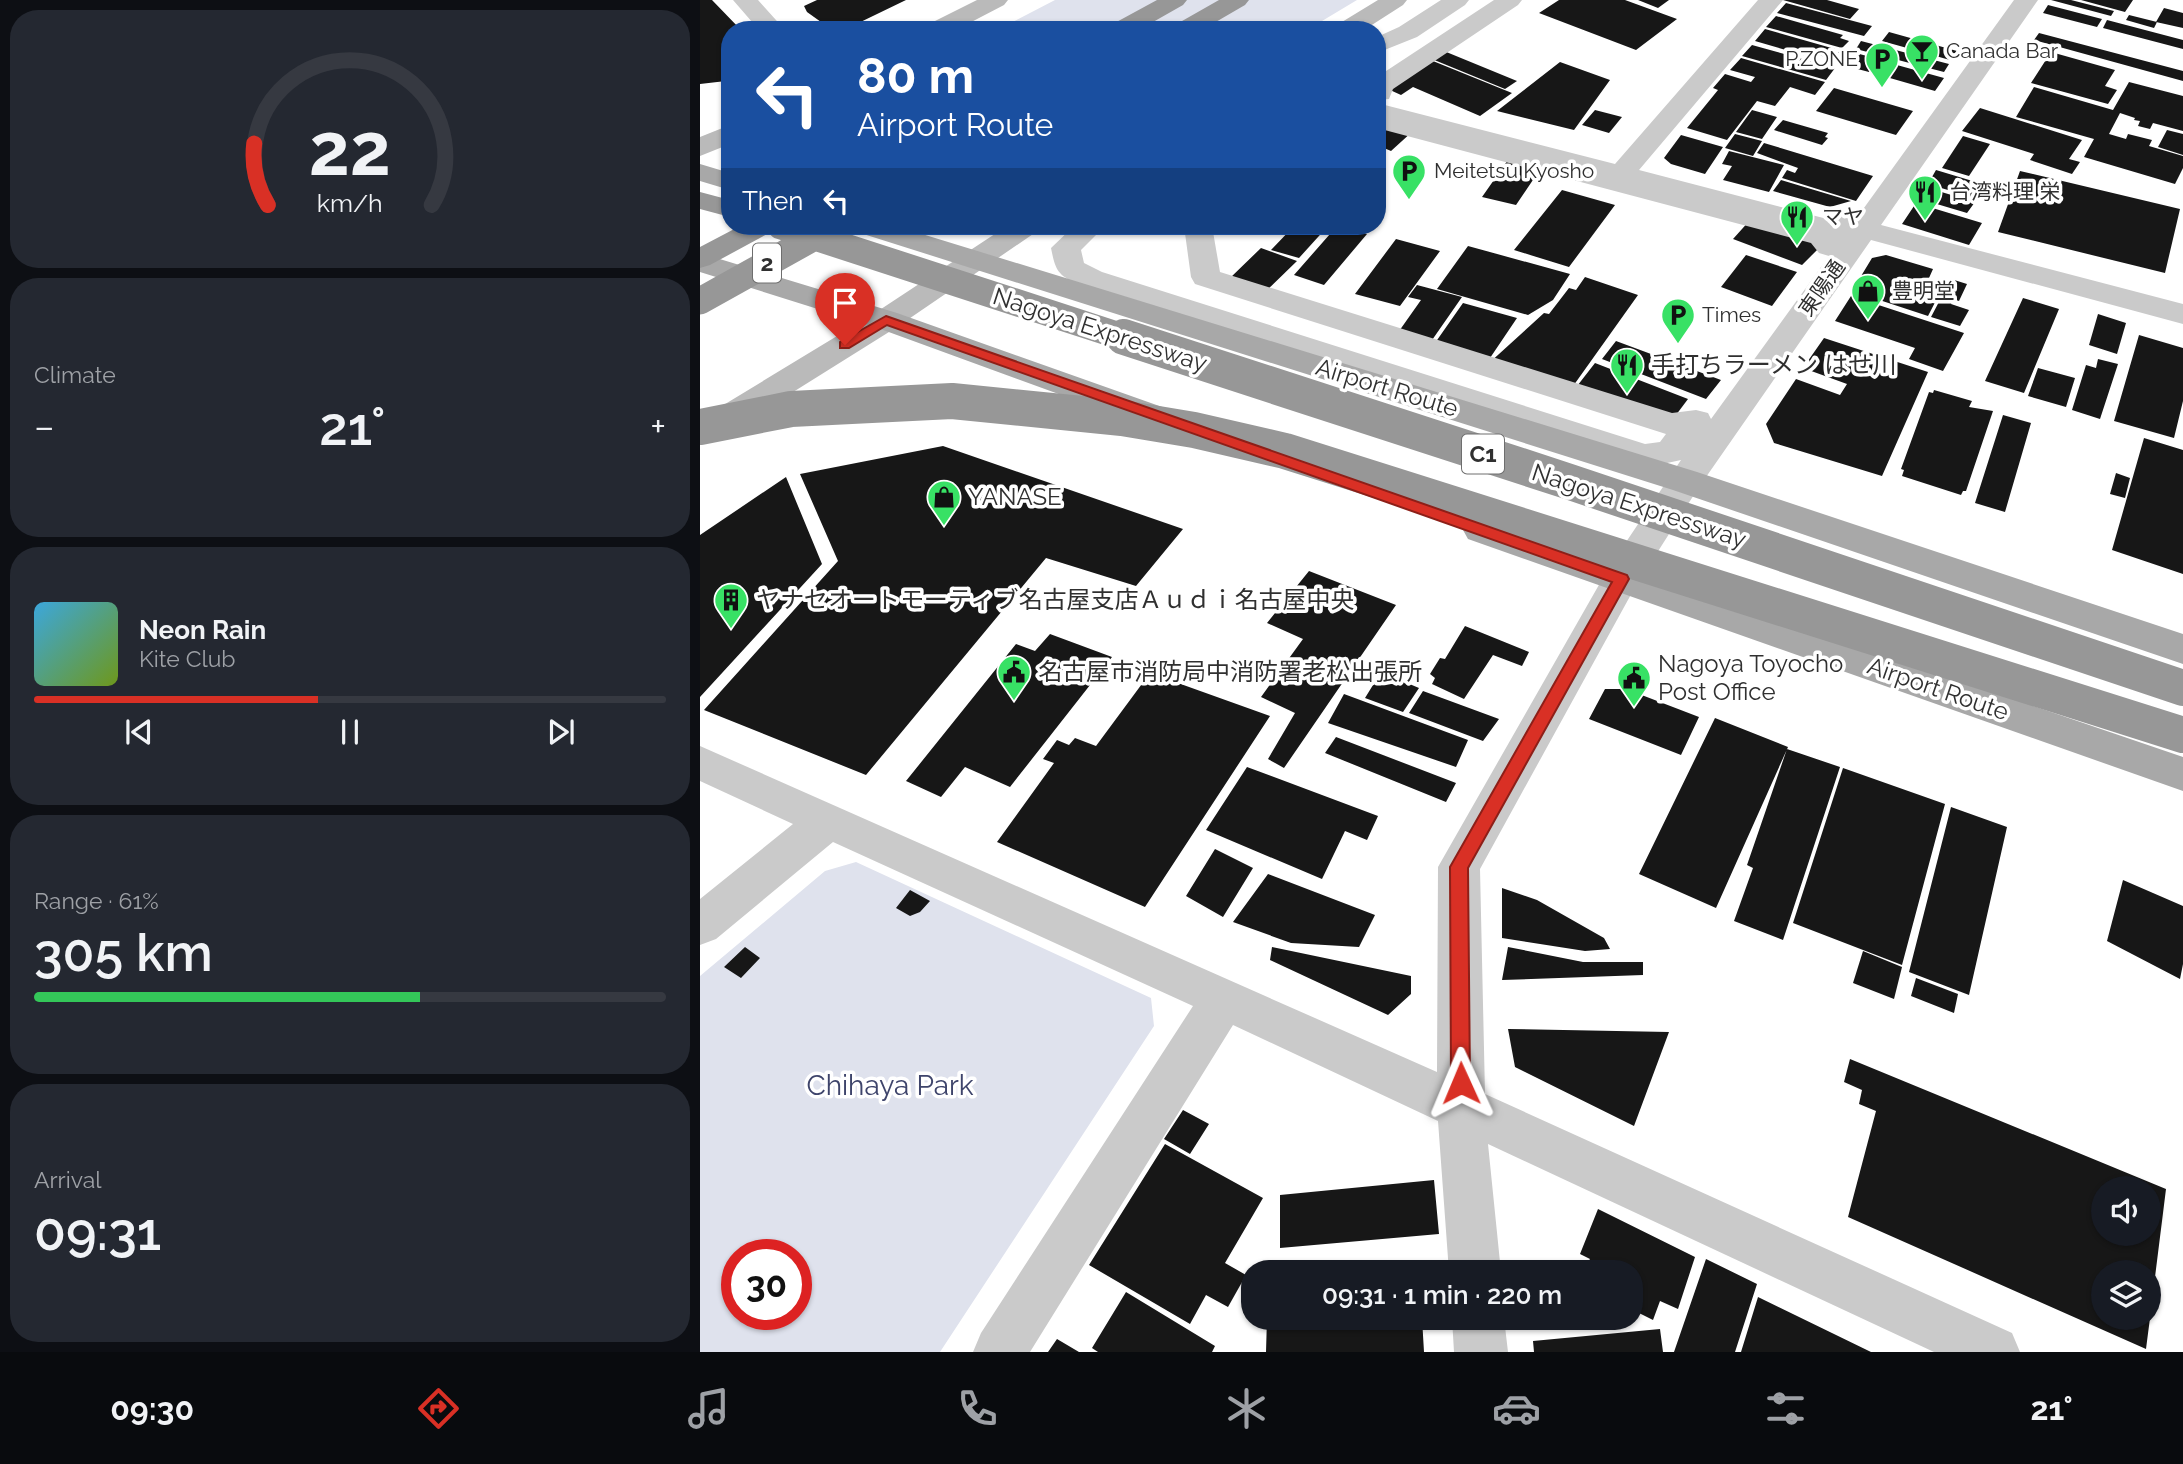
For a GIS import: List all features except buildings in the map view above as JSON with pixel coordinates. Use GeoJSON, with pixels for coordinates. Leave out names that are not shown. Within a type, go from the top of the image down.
{"type":"FeatureCollection","features":[{"type":"Feature","properties":{"kind":"highway"},"geometry":{"type":"LineString","coordinates":[[1136,21],[1175,0]]}},
{"type":"Feature","properties":{"kind":"highway"},"geometry":{"type":"LineString","coordinates":[[1200,21],[1237,0]]}},
{"type":"Feature","properties":{"kind":"highway"},"geometry":{"type":"LineString","coordinates":[[700,200],[721,206]]}},
{"type":"Feature","properties":{"kind":"highway","name":"2"},"geometry":{"type":"LineString","coordinates":[[700,260],[745,235]]}},
{"type":"Feature","properties":{"kind":"highway","name":"Nagoya Expressway"},"geometry":{"type":"LineString","coordinates":[[808,235],[1557,478],[2183,688]]}},
{"type":"Feature","properties":{"kind":"highway","name":"2"},"geometry":{"type":"LineString","coordinates":[[700,301],[819,235]]}},
{"type":"Feature","properties":{"kind":"highway"},"geometry":{"type":"LineString","coordinates":[[700,427],[791,409],[952,401],[1122,418],[1194,429],[1311,460],[2183,735]]}},
{"type":"Feature","properties":{"kind":"main road"},"geometry":{"type":"LineString","coordinates":[[700,172],[721,179]]}},
{"type":"Feature","properties":{"kind":"main road","name":"Airport Route"},"geometry":{"type":"LineString","coordinates":[[897,235],[1685,481],[2183,649]]}},
{"type":"Feature","properties":{"kind":"main road","name":"Airport Route"},"geometry":{"type":"LineString","coordinates":[[700,260],[886,320],[985,357],[2183,774]]}},
{"type":"Feature","properties":{"kind":"street"},"geometry":{"type":"LineString","coordinates":[[745,0],[765,21]]}},
{"type":"Feature","properties":{"kind":"street"},"geometry":{"type":"LineString","coordinates":[[954,21],[996,0]]}},
{"type":"Feature","properties":{"kind":"street"},"geometry":{"type":"LineString","coordinates":[[1361,21],[1395,0]]}},
{"type":"Feature","properties":{"kind":"street"},"geometry":{"type":"LineString","coordinates":[[1386,42],[1408,32],[1457,0]]}},
{"type":"Feature","properties":{"kind":"street"},"geometry":{"type":"LineString","coordinates":[[1386,83],[1510,0]]}},
{"type":"Feature","properties":{"kind":"street"},"geometry":{"type":"LineString","coordinates":[[1626,168],[1771,0]]}},
{"type":"Feature","properties":{"kind":"street","name":"東陽通"},"geometry":{"type":"LineString","coordinates":[[1474,1260],[1461,1107],[1459,867],[1621,579],[1685,481],[2026,0]]}},
{"type":"Feature","properties":{"kind":"street"},"geometry":{"type":"LineString","coordinates":[[1386,102],[2183,314]]}},
{"type":"Feature","properties":{"kind":"street"},"geometry":{"type":"LineString","coordinates":[[1386,113],[1824,228],[1834,234],[1834,240],[1829,247],[1821,237],[1386,122]]}},
{"type":"Feature","properties":{"kind":"street"},"geometry":{"type":"LineString","coordinates":[[700,148],[721,138]]}},
{"type":"Feature","properties":{"kind":"street"},"geometry":{"type":"LineString","coordinates":[[700,435],[886,320],[1011,235]]}},
{"type":"Feature","properties":{"kind":"street"},"geometry":{"type":"LineString","coordinates":[[1081,235],[1066,248],[1070,268],[1091,279],[1644,456],[1670,452],[1696,421],[1671,424],[1206,277],[1199,235]]}},
{"type":"Feature","properties":{"kind":"street"},"geometry":{"type":"LineString","coordinates":[[700,762],[1224,998],[1993,1352]]}},
{"type":"Feature","properties":{"kind":"street"},"geometry":{"type":"LineString","coordinates":[[700,925],[828,821]]}},
{"type":"Feature","properties":{"kind":"street"},"geometry":{"type":"LineString","coordinates":[[1000,1352],[1224,998]]}},
{"type":"Feature","properties":{"kind":"street"},"geometry":{"type":"LineString","coordinates":[[1479,1330],[1481,1352]]}},
{"type":"Feature","properties":{"kind":"green space"},"geometry":{"type":"Polygon","coordinates":[[[1055,0],[1357,0],[1322,21],[1014,21],[1055,0]]]}},
{"type":"Feature","properties":{"kind":"green space","name":"Chihaya Park"},"geometry":{"type":"Polygon","coordinates":[[[856,862],[1151,998],[1154,1026],[940,1352],[700,1352],[700,976],[825,871],[856,862]]]}},
{"type":"Feature","properties":{"kind":"place","name":"Canada Bar"},"geometry":{"type":"Point","coordinates":[1922,81]}},
{"type":"Feature","properties":{"kind":"place","name":"P.ZONE"},"geometry":{"type":"Point","coordinates":[1882,89]}},
{"type":"Feature","properties":{"kind":"place","name":"Meitetsu Kyosho"},"geometry":{"type":"Point","coordinates":[1409,201]}},
{"type":"Feature","properties":{"kind":"place","name":"台湾料理 栄"},"geometry":{"type":"Point","coordinates":[1925,222]}},
{"type":"Feature","properties":{"kind":"place","name":"マヤ"},"geometry":{"type":"Point","coordinates":[1797,247]}},
{"type":"Feature","properties":{"kind":"place","name":"豊明堂"},"geometry":{"type":"Point","coordinates":[1868,321]}},
{"type":"Feature","properties":{"kind":"place","name":"Times"},"geometry":{"type":"Point","coordinates":[1678,345]}},
{"type":"Feature","properties":{"kind":"place","name":"手打ちラーメン はせ川"},"geometry":{"type":"Point","coordinates":[1627,395]}},
{"type":"Feature","properties":{"kind":"place","name":"YANASE"},"geometry":{"type":"Point","coordinates":[944,527]}},
{"type":"Feature","properties":{"kind":"place","name":"ヤナセオートモーティブ名古屋支店Ａｕｄｉ名古屋中央"},"geometry":{"type":"Point","coordinates":[731,630]}},
{"type":"Feature","properties":{"kind":"place","name":"名古屋市消防局中消防署老松出張所"},"geometry":{"type":"Point","coordinates":[1014,702]}},
{"type":"Feature","properties":{"kind":"place","name":"Nagoya Toyocho Post Office"},"geometry":{"type":"Point","coordinates":[1634,708]}},
{"type":"Feature","properties":{"kind":"route"},"geometry":{"type":"LineString","coordinates":[[845,345],[886,320],[1621,579],[1459,867],[1461,1083]]}}]}
